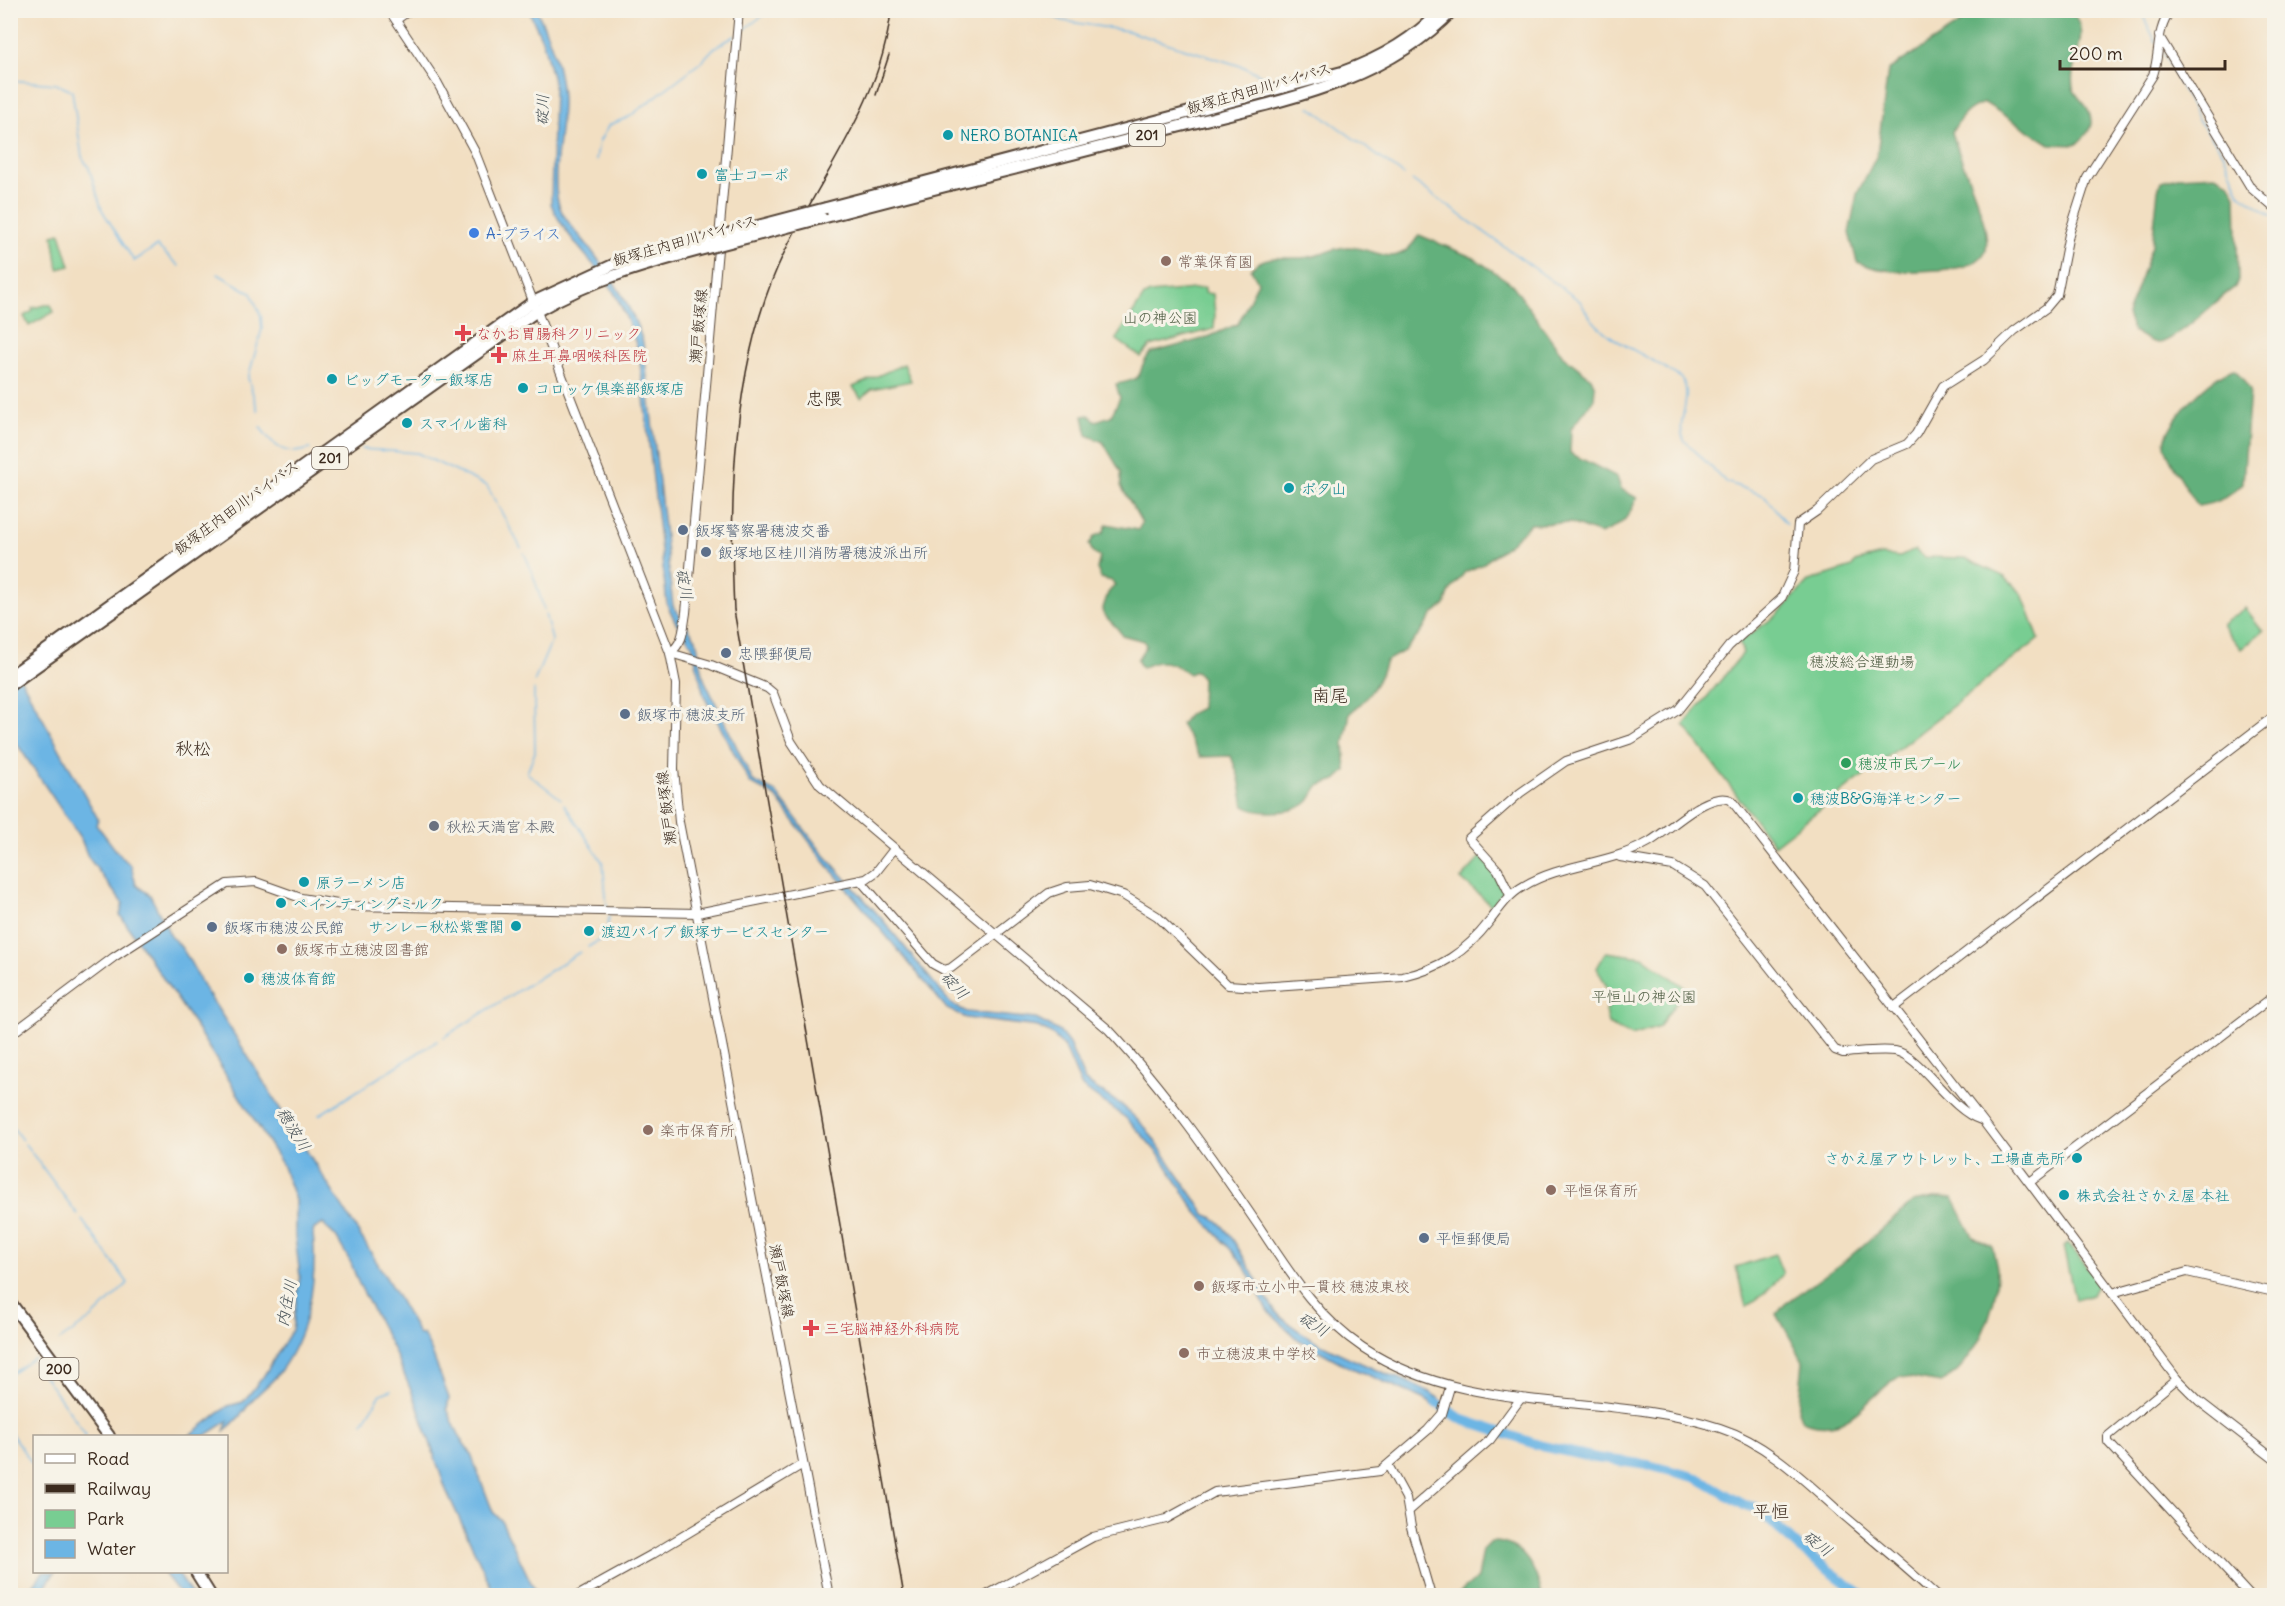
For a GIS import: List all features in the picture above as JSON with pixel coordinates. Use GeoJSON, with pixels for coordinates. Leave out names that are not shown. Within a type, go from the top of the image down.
{"type":"FeatureCollection","features":[{"type":"Feature","properties":{"kind":"highway","name":"飯塚庄内田川バイパス"},"geometry":{"type":"LineString","coordinates":[[10,685],[68,640],[535,307],[565,295],[593,278],[618,268],[711,242],[1342,72],[1374,59],[1406,41],[1441,10]]}},
{"type":"Feature","properties":{"kind":"highway","name":"飯塚庄内田川バイパス"},"geometry":{"type":"LineString","coordinates":[[824,213],[1135,138],[1338,82],[1394,58],[1437,28],[1453,10]]}},
{"type":"Feature","properties":{"kind":"highway","name":"飯塚庄内田川バイパス"},"geometry":{"type":"LineString","coordinates":[[10,676],[68,640]]}},
{"type":"Feature","properties":{"kind":"highway","name":"200"},"geometry":{"type":"LineString","coordinates":[[10,1302],[108,1435]]}},
{"type":"Feature","properties":{"kind":"highway","name":"200"},"geometry":{"type":"LineString","coordinates":[[10,1313],[99,1435]]}},
{"type":"Feature","properties":{"kind":"highway"},"geometry":{"type":"LineString","coordinates":[[197,1573],[211,1596]]}},
{"type":"Feature","properties":{"kind":"highway"},"geometry":{"type":"LineString","coordinates":[[205,1573],[218,1596]]}},
{"type":"Feature","properties":{"kind":"street"},"geometry":{"type":"LineString","coordinates":[[389,10],[437,82],[465,130],[670,653],[689,657],[747,678],[773,693],[791,741],[820,784],[1109,1030],[1133,1056],[1210,1156],[1292,1278],[1320,1313],[1362,1347],[1423,1378],[1450,1387],[1521,1398],[1678,1415],[1724,1429],[1776,1457],[1937,1596]]}},
{"type":"Feature","properties":{"kind":"street"},"geometry":{"type":"LineString","coordinates":[[396,20],[410,10]]}},
{"type":"Feature","properties":{"kind":"street","name":"瀬戸飯塚線"},"geometry":{"type":"LineString","coordinates":[[739,10],[686,613],[682,639],[679,646],[670,653],[676,684],[674,744],[676,795],[829,1596]]}},
{"type":"Feature","properties":{"kind":"street"},"geometry":{"type":"LineString","coordinates":[[1510,895],[1498,870],[1469,838],[1477,829],[1520,793],[1566,761],[1632,739],[1678,710],[1729,646],[1781,599],[1794,571],[1798,524],[1817,511],[1871,459],[1907,444],[1916,434],[1943,386],[1984,360],[2014,331],[2046,308],[2057,295],[2069,234],[2087,178],[2153,75],[2162,22],[2171,10]]}},
{"type":"Feature","properties":{"kind":"street"},"geometry":{"type":"LineString","coordinates":[[2159,37],[2251,188],[2274,208]]}},
{"type":"Feature","properties":{"kind":"street"},"geometry":{"type":"LineString","coordinates":[[1893,1008],[2274,716]]}},
{"type":"Feature","properties":{"kind":"street"},"geometry":{"type":"LineString","coordinates":[[860,880],[938,968],[944,970],[951,968],[1049,893],[1067,886],[1090,885],[1123,895],[1157,916],[1228,985],[1258,987],[1403,977],[1441,964],[1471,944],[1510,895],[1545,875],[1619,857],[1649,842],[1708,800],[1723,796],[1731,800],[1983,1121],[2177,1379],[2199,1401],[2274,1459]]}},
{"type":"Feature","properties":{"kind":"street"},"geometry":{"type":"LineString","coordinates":[[10,1035],[114,957],[227,884],[246,881],[301,898],[350,906],[697,913],[860,880],[876,872],[894,849]]}},
{"type":"Feature","properties":{"kind":"street"},"geometry":{"type":"LineString","coordinates":[[1619,857],[1673,866],[1705,886],[1835,1050],[1843,1053],[1896,1051],[1910,1059],[1966,1114],[1983,1121]]}},
{"type":"Feature","properties":{"kind":"street"},"geometry":{"type":"LineString","coordinates":[[2030,1182],[2274,996]]}},
{"type":"Feature","properties":{"kind":"street"},"geometry":{"type":"LineString","coordinates":[[2112,1293],[2187,1272],[2274,1292]]}},
{"type":"Feature","properties":{"kind":"street"},"geometry":{"type":"LineString","coordinates":[[2177,1379],[2108,1436],[2108,1442],[2250,1596]]}},
{"type":"Feature","properties":{"kind":"street"},"geometry":{"type":"LineString","coordinates":[[985,1596],[1093,1537],[1166,1519],[1215,1492],[1370,1474],[1388,1465],[1428,1430],[1442,1414],[1450,1387]]}},
{"type":"Feature","properties":{"kind":"street"},"geometry":{"type":"LineString","coordinates":[[1410,1510],[1490,1440],[1521,1398]]}},
{"type":"Feature","properties":{"kind":"street"},"geometry":{"type":"LineString","coordinates":[[577,1596],[653,1554],[803,1464]]}},
{"type":"Feature","properties":{"kind":"street"},"geometry":{"type":"LineString","coordinates":[[1388,1465],[1410,1510],[1411,1527],[1431,1596]]}},
{"type":"Feature","properties":{"kind":"green space"},"geometry":{"type":"Polygon","coordinates":[[[1975,11],[2071,11],[2080,30],[2079,48],[2072,77],[2073,87],[2091,116],[2090,127],[2085,136],[2075,145],[2050,144],[1985,103],[1974,107],[1961,118],[1952,132],[1981,211],[1987,242],[1985,252],[1971,264],[1945,270],[1897,271],[1877,269],[1857,262],[1849,233],[1857,194],[1877,155],[1888,70],[1958,25],[1975,11]]]}},
{"type":"Feature","properties":{"kind":"green space"},"geometry":{"type":"Polygon","coordinates":[[[2215,175],[2229,182],[2236,195],[2238,280],[2235,287],[2186,328],[2166,341],[2152,342],[2133,331],[2127,315],[2152,246],[2158,190],[2161,182],[2177,177],[2215,175]]]}},
{"type":"Feature","properties":{"kind":"green space"},"geometry":{"type":"Polygon","coordinates":[[[60,233],[70,266],[58,269],[53,235],[60,233]]]}},
{"type":"Feature","properties":{"kind":"green space"},"geometry":{"type":"Polygon","coordinates":[[[1419,235],[1474,258],[1512,284],[1563,356],[1591,378],[1595,387],[1594,399],[1571,429],[1570,453],[1617,477],[1621,489],[1637,498],[1623,521],[1608,531],[1600,534],[1570,523],[1530,524],[1512,542],[1481,565],[1465,572],[1450,591],[1445,605],[1433,614],[1419,635],[1404,651],[1386,661],[1372,690],[1350,713],[1344,743],[1346,771],[1336,780],[1318,786],[1302,806],[1276,812],[1250,809],[1244,806],[1239,778],[1231,756],[1200,757],[1181,724],[1189,714],[1201,708],[1202,678],[1196,671],[1189,674],[1166,662],[1142,668],[1137,660],[1146,646],[1144,641],[1122,635],[1102,611],[1108,593],[1115,585],[1112,581],[1101,578],[1097,569],[1100,557],[1093,553],[1089,544],[1095,536],[1103,533],[1107,524],[1138,530],[1142,523],[1121,486],[1121,472],[1103,442],[1087,435],[1083,416],[1089,415],[1096,421],[1111,416],[1120,398],[1116,384],[1127,382],[1138,376],[1151,353],[1206,338],[1238,324],[1258,282],[1251,269],[1257,263],[1271,258],[1309,257],[1345,247],[1388,256],[1396,255],[1411,246],[1419,235]]]}},
{"type":"Feature","properties":{"kind":"green space","name":"山の神公園"},"geometry":{"type":"Polygon","coordinates":[[[1205,288],[1205,293],[1213,294],[1214,329],[1150,346],[1141,357],[1116,339],[1144,296],[1150,293],[1205,288]]]}},
{"type":"Feature","properties":{"kind":"green space"},"geometry":{"type":"Polygon","coordinates":[[[51,305],[54,312],[29,326],[24,316],[33,311],[32,308],[51,305]]]}},
{"type":"Feature","properties":{"kind":"green space"},"geometry":{"type":"Polygon","coordinates":[[[904,364],[911,381],[872,389],[861,398],[853,387],[904,364]]]}},
{"type":"Feature","properties":{"kind":"green space"},"geometry":{"type":"Polygon","coordinates":[[[2235,369],[2250,390],[2243,483],[2223,499],[2198,506],[2169,458],[2165,445],[2167,436],[2172,424],[2191,400],[2215,379],[2235,369]]]}},
{"type":"Feature","properties":{"kind":"green space","name":"穂波総合運動場"},"geometry":{"type":"Polygon","coordinates":[[[1915,550],[1924,557],[1965,558],[2005,577],[2022,594],[2039,639],[1774,845],[1684,725],[1743,653],[1739,642],[1777,615],[1809,581],[1852,567],[1855,562],[1882,555],[1900,557],[1915,550]]]}},
{"type":"Feature","properties":{"kind":"green space"},"geometry":{"type":"Polygon","coordinates":[[[2245,608],[2263,631],[2241,649],[2222,625],[2245,608]]]}},
{"type":"Feature","properties":{"kind":"green space"},"geometry":{"type":"Polygon","coordinates":[[[1481,857],[1493,870],[1503,892],[1492,906],[1461,879],[1481,857]]]}},
{"type":"Feature","properties":{"kind":"green space","name":"平恒山の神公園"},"geometry":{"type":"Polygon","coordinates":[[[1606,952],[1643,957],[1686,988],[1659,1027],[1632,1036],[1608,1024],[1605,1011],[1614,1001],[1597,968],[1606,952]]]}},
{"type":"Feature","properties":{"kind":"green space"},"geometry":{"type":"Polygon","coordinates":[[[1939,1197],[1953,1198],[1973,1237],[1992,1246],[1997,1269],[1994,1300],[1989,1317],[1974,1348],[1965,1362],[1941,1383],[1900,1376],[1845,1420],[1833,1425],[1802,1421],[1798,1411],[1803,1361],[1777,1314],[1785,1304],[1847,1259],[1913,1202],[1939,1197]]]}},
{"type":"Feature","properties":{"kind":"green space"},"geometry":{"type":"Polygon","coordinates":[[[2068,1243],[2093,1275],[2097,1285],[2092,1295],[2075,1300],[2063,1246],[2068,1243]]]}},
{"type":"Feature","properties":{"kind":"green space"},"geometry":{"type":"Polygon","coordinates":[[[1775,1254],[1783,1274],[1765,1293],[1746,1307],[1736,1267],[1775,1254]]]}},
{"type":"Feature","properties":{"kind":"green space"},"geometry":{"type":"Polygon","coordinates":[[[1491,1542],[1512,1546],[1520,1551],[1532,1567],[1542,1595],[1457,1595],[1478,1578],[1483,1550],[1491,1542]]]}},
{"type":"Feature","properties":{"kind":"water"},"geometry":{"type":"Polygon","coordinates":[[[529,11],[537,11],[560,76],[562,111],[556,182],[561,211],[620,291],[643,342],[673,606],[696,639],[704,679],[753,781],[776,792],[821,851],[882,919],[951,1004],[967,1012],[1036,1019],[1059,1031],[1069,1044],[1085,1081],[1123,1106],[1146,1128],[1206,1215],[1216,1220],[1236,1245],[1280,1316],[1301,1332],[1324,1345],[1428,1391],[1445,1403],[1443,1411],[1424,1399],[1347,1366],[1299,1340],[1267,1310],[1242,1262],[1195,1210],[1161,1157],[1143,1136],[1126,1118],[1082,1087],[1065,1048],[1053,1035],[1038,1027],[966,1018],[947,1009],[824,861],[776,797],[750,783],[704,696],[692,645],[675,621],[667,604],[639,354],[633,336],[610,286],[570,236],[551,204],[554,85],[543,42],[529,11]]]}},
{"type":"Feature","properties":{"kind":"water"},"geometry":{"type":"Polygon","coordinates":[[[10,659],[98,819],[96,825],[131,865],[136,885],[150,895],[172,938],[186,954],[206,991],[377,1262],[419,1335],[423,1334],[449,1398],[447,1409],[460,1438],[470,1452],[493,1512],[501,1520],[537,1595],[495,1595],[446,1490],[417,1404],[393,1349],[358,1282],[351,1263],[336,1237],[323,1224],[314,1229],[314,1270],[309,1307],[304,1325],[288,1359],[275,1378],[224,1431],[228,1421],[207,1435],[190,1435],[228,1406],[243,1402],[263,1377],[292,1330],[300,1276],[295,1237],[295,1200],[282,1164],[190,1018],[120,915],[123,904],[88,857],[81,839],[11,735],[10,659]]]}},
{"type":"Feature","properties":{"kind":"water"},"geometry":{"type":"Polygon","coordinates":[[[42,1573],[54,1573],[40,1595],[26,1595],[42,1573]]]}},
{"type":"Feature","properties":{"kind":"water"},"geometry":{"type":"Polygon","coordinates":[[[164,1573],[178,1573],[192,1595],[181,1595],[164,1573]]]}},
{"type":"Feature","properties":{"kind":"waterway"},"geometry":{"type":"LineString","coordinates":[[741,32],[770,10]]}},
{"type":"Feature","properties":{"kind":"waterway"},"geometry":{"type":"LineString","coordinates":[[1017,10],[1037,11],[1064,21],[1128,31],[1244,67],[1265,77]]}},
{"type":"Feature","properties":{"kind":"waterway"},"geometry":{"type":"LineString","coordinates":[[2140,10],[2156,42]]}},
{"type":"Feature","properties":{"kind":"waterway"},"geometry":{"type":"LineString","coordinates":[[596,160],[599,142],[609,125],[629,117],[701,62],[714,48],[735,36]]}},
{"type":"Feature","properties":{"kind":"waterway"},"geometry":{"type":"LineString","coordinates":[[2162,51],[2199,121],[2223,152],[2240,194],[2274,217]]}},
{"type":"Feature","properties":{"kind":"waterway"},"geometry":{"type":"LineString","coordinates":[[10,80],[56,84],[72,91],[82,157],[89,168],[102,210],[134,261],[157,246],[179,266]]}},
{"type":"Feature","properties":{"kind":"waterway"},"geometry":{"type":"LineString","coordinates":[[1310,107],[1404,175]]}},
{"type":"Feature","properties":{"kind":"waterway"},"geometry":{"type":"LineString","coordinates":[[1412,180],[1580,301],[1588,314],[1607,334],[1680,378],[1686,388],[1681,426],[1684,440],[1726,482],[1765,496],[1787,524]]}},
{"type":"Feature","properties":{"kind":"waterway"},"geometry":{"type":"LineString","coordinates":[[218,274],[251,293],[261,316],[262,329],[248,378],[258,411]]}},
{"type":"Feature","properties":{"kind":"waterway"},"geometry":{"type":"LineString","coordinates":[[260,427],[272,442],[282,449],[294,452],[310,449]]}},
{"type":"Feature","properties":{"kind":"waterway"},"geometry":{"type":"LineString","coordinates":[[362,449],[417,453],[487,486],[521,548]]}},
{"type":"Feature","properties":{"kind":"waterway"},"geometry":{"type":"LineString","coordinates":[[524,553],[544,610]]}},
{"type":"Feature","properties":{"kind":"waterway"},"geometry":{"type":"LineString","coordinates":[[534,682],[552,640],[545,614]]}},
{"type":"Feature","properties":{"kind":"waterway"},"geometry":{"type":"LineString","coordinates":[[534,690],[535,752],[527,773],[561,799]]}},
{"type":"Feature","properties":{"kind":"waterway"},"geometry":{"type":"LineString","coordinates":[[564,804],[603,863],[607,907]]}},
{"type":"Feature","properties":{"kind":"waterway"},"geometry":{"type":"LineString","coordinates":[[588,947],[606,936],[609,917]]}},
{"type":"Feature","properties":{"kind":"waterway"},"geometry":{"type":"LineString","coordinates":[[444,1037],[580,952]]}},
{"type":"Feature","properties":{"kind":"waterway"},"geometry":{"type":"LineString","coordinates":[[319,1115],[437,1041]]}},
{"type":"Feature","properties":{"kind":"waterway"},"geometry":{"type":"LineString","coordinates":[[10,1124],[22,1140]]}},
{"type":"Feature","properties":{"kind":"waterway"},"geometry":{"type":"LineString","coordinates":[[25,1144],[78,1215]]}},
{"type":"Feature","properties":{"kind":"waterway"},"geometry":{"type":"LineString","coordinates":[[59,1341],[92,1318],[128,1283],[82,1220]]}},
{"type":"Feature","properties":{"kind":"waterway"},"geometry":{"type":"LineString","coordinates":[[10,1375],[34,1358]]}},
{"type":"Feature","properties":{"kind":"waterway"},"geometry":{"type":"LineString","coordinates":[[35,1363],[86,1435]]}},
{"type":"Feature","properties":{"kind":"waterway"},"geometry":{"type":"LineString","coordinates":[[363,1423],[381,1394],[391,1390]]}},
{"type":"Feature","properties":{"kind":"waterway","name":"碇川"},"geometry":{"type":"LineString","coordinates":[[1437,1403],[1463,1420],[1542,1446],[1596,1458],[1648,1465],[1698,1478],[1744,1505],[1755,1507],[1801,1550],[1864,1596]]}},
{"type":"Feature","properties":{"kind":"waterway"},"geometry":{"type":"LineString","coordinates":[[10,1432],[33,1465]]}},
{"type":"Feature","properties":{"kind":"railway"},"geometry":{"type":"LineString","coordinates":[[891,10],[885,45],[875,78],[861,111],[793,235],[763,306],[751,347],[743,390],[737,435],[732,524],[734,610],[904,1596]]}},
{"type":"Feature","properties":{"kind":"railway"},"geometry":{"type":"LineString","coordinates":[[876,95],[889,55]]}},
{"type":"Feature","properties":{"kind":"place","name":"NERO BOTANICA"},"geometry":{"type":"Point","coordinates":[948,135]}},
{"type":"Feature","properties":{"kind":"place","name":"富士コーポ"},"geometry":{"type":"Point","coordinates":[702,174]}},
{"type":"Feature","properties":{"kind":"place","name":"A-プライス"},"geometry":{"type":"Point","coordinates":[474,233]}},
{"type":"Feature","properties":{"kind":"place","name":"常葉保育園"},"geometry":{"type":"Point","coordinates":[1166,261]}},
{"type":"Feature","properties":{"kind":"place","name":"なかお胃腸科クリニック"},"geometry":{"type":"Point","coordinates":[463,333]}},
{"type":"Feature","properties":{"kind":"place","name":"麻生耳鼻咽喉科医院"},"geometry":{"type":"Point","coordinates":[499,355]}},
{"type":"Feature","properties":{"kind":"place","name":"ビッグモーター飯塚店"},"geometry":{"type":"Point","coordinates":[332,379]}},
{"type":"Feature","properties":{"kind":"place","name":"コロッケ倶楽部飯塚店"},"geometry":{"type":"Point","coordinates":[523,388]}},
{"type":"Feature","properties":{"kind":"place","name":"スマイル歯科"},"geometry":{"type":"Point","coordinates":[407,423]}},
{"type":"Feature","properties":{"kind":"place","name":"ボタ山"},"geometry":{"type":"Point","coordinates":[1289,488]}},
{"type":"Feature","properties":{"kind":"place","name":"飯塚警察署穂波交番"},"geometry":{"type":"Point","coordinates":[683,530]}},
{"type":"Feature","properties":{"kind":"place","name":"飯塚地区桂川消防署穂波派出所"},"geometry":{"type":"Point","coordinates":[706,552]}},
{"type":"Feature","properties":{"kind":"place","name":"忠隈郵便局"},"geometry":{"type":"Point","coordinates":[726,653]}},
{"type":"Feature","properties":{"kind":"place","name":"飯塚市 穂波支所"},"geometry":{"type":"Point","coordinates":[625,714]}},
{"type":"Feature","properties":{"kind":"place","name":"穂波市民プール"},"geometry":{"type":"Point","coordinates":[1846,763]}},
{"type":"Feature","properties":{"kind":"place","name":"穂波B&G海洋センター"},"geometry":{"type":"Point","coordinates":[1798,798]}},
{"type":"Feature","properties":{"kind":"place","name":"秋松天満宮 本殿"},"geometry":{"type":"Point","coordinates":[434,826]}},
{"type":"Feature","properties":{"kind":"place","name":"原ラーメン店"},"geometry":{"type":"Point","coordinates":[304,882]}},
{"type":"Feature","properties":{"kind":"place","name":"ペインティングミルク"},"geometry":{"type":"Point","coordinates":[281,903]}},
{"type":"Feature","properties":{"kind":"place","name":"サンレー秋松紫雲閣"},"geometry":{"type":"Point","coordinates":[516,926]}},
{"type":"Feature","properties":{"kind":"place","name":"飯塚市穂波公民館"},"geometry":{"type":"Point","coordinates":[212,927]}},
{"type":"Feature","properties":{"kind":"place","name":"渡辺パイプ 飯塚サービスセンター"},"geometry":{"type":"Point","coordinates":[589,931]}},
{"type":"Feature","properties":{"kind":"place","name":"飯塚市立穂波図書館"},"geometry":{"type":"Point","coordinates":[282,949]}},
{"type":"Feature","properties":{"kind":"place","name":"穂波体育館"},"geometry":{"type":"Point","coordinates":[249,978]}},
{"type":"Feature","properties":{"kind":"place","name":"楽市保育所"},"geometry":{"type":"Point","coordinates":[648,1130]}},
{"type":"Feature","properties":{"kind":"place","name":"さかえ屋アウトレット、工場直売所"},"geometry":{"type":"Point","coordinates":[2077,1158]}},
{"type":"Feature","properties":{"kind":"place","name":"平恒保育所"},"geometry":{"type":"Point","coordinates":[1551,1190]}},
{"type":"Feature","properties":{"kind":"place","name":"株式会社さかえ屋 本社"},"geometry":{"type":"Point","coordinates":[2064,1195]}},
{"type":"Feature","properties":{"kind":"place","name":"平恒郵便局"},"geometry":{"type":"Point","coordinates":[1424,1238]}},
{"type":"Feature","properties":{"kind":"place","name":"飯塚市立小中一貫校 穂波東校"},"geometry":{"type":"Point","coordinates":[1199,1286]}},
{"type":"Feature","properties":{"kind":"place","name":"三宅脳神経外科病院"},"geometry":{"type":"Point","coordinates":[811,1328]}},
{"type":"Feature","properties":{"kind":"place","name":"市立穂波東中学校"},"geometry":{"type":"Point","coordinates":[1184,1353]}},
{"type":"Feature","properties":{"kind":"district","name":"忠隈"},"geometry":{"type":"Point","coordinates":[824,398]}},
{"type":"Feature","properties":{"kind":"district","name":"南尾"},"geometry":{"type":"Point","coordinates":[1330,695]}},
{"type":"Feature","properties":{"kind":"district","name":"秋松"},"geometry":{"type":"Point","coordinates":[193,748]}},
{"type":"Feature","properties":{"kind":"district","name":"平恒"},"geometry":{"type":"Point","coordinates":[1771,1511]}},
{"type":"Feature","properties":{"kind":"water label","name":"穂波川"},"geometry":{"type":"Point","coordinates":[294,1129]}},
{"type":"Feature","properties":{"kind":"water label","name":"内住川"},"geometry":{"type":"Point","coordinates":[286,1303]}}]}
